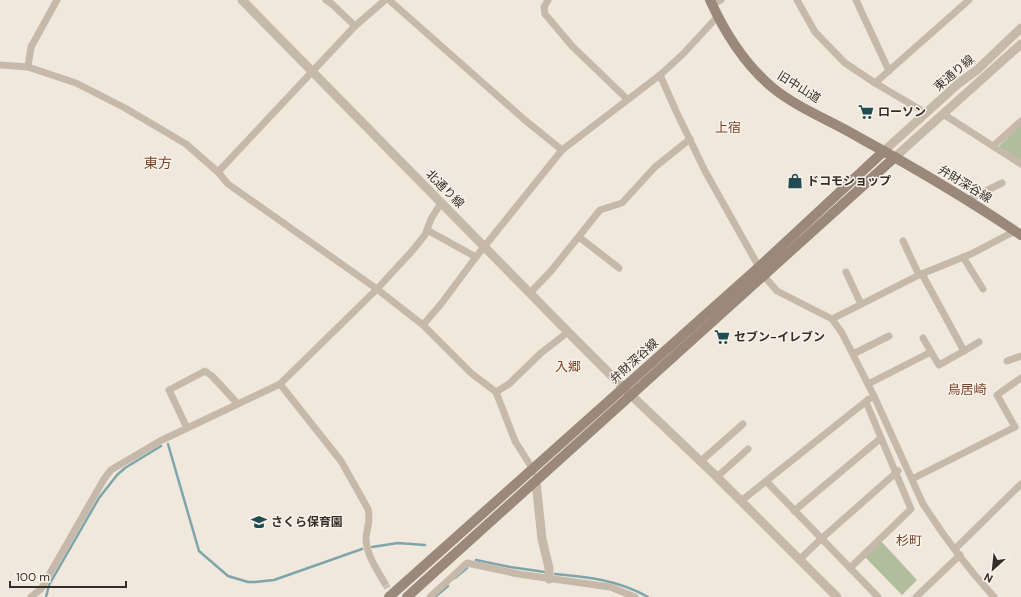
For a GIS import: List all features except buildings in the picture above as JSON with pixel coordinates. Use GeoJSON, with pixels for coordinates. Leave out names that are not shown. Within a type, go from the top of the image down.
{"type":"FeatureCollection","features":[{"type":"Feature","properties":{"kind":"main road","name":"旧中山道"},"geometry":{"type":"LineString","coordinates":[[714,1],[718,16],[735,45],[747,62],[773,88],[795,103],[884,151]]}},
{"type":"Feature","properties":{"kind":"main road","name":"弁財深谷線"},"geometry":{"type":"LineString","coordinates":[[390,597],[532,468],[759,267],[884,151],[967,200],[1018,233]]}},
{"type":"Feature","properties":{"kind":"main road","name":"弁財深谷線"},"geometry":{"type":"LineString","coordinates":[[407,597],[895,157]]}},
{"type":"Feature","properties":{"kind":"street"},"geometry":{"type":"LineString","coordinates":[[28,66],[31,47],[57,0]]}},
{"type":"Feature","properties":{"kind":"street","name":"北通り線"},"geometry":{"type":"LineString","coordinates":[[242,0],[568,332],[631,395],[701,461],[837,597]]}},
{"type":"Feature","properties":{"kind":"street"},"geometry":{"type":"LineString","coordinates":[[326,0],[355,26]]}},
{"type":"Feature","properties":{"kind":"street"},"geometry":{"type":"LineString","coordinates":[[218,172],[312,70],[355,26],[385,0]]}},
{"type":"Feature","properties":{"kind":"street"},"geometry":{"type":"LineString","coordinates":[[389,0],[526,122],[562,150]]}},
{"type":"Feature","properties":{"kind":"street"},"geometry":{"type":"LineString","coordinates":[[548,0],[544,7],[545,14],[572,46],[627,99]]}},
{"type":"Feature","properties":{"kind":"street"},"geometry":{"type":"LineString","coordinates":[[797,0],[815,32],[845,63],[875,83],[926,113]]}},
{"type":"Feature","properties":{"kind":"street"},"geometry":{"type":"LineString","coordinates":[[859,1],[888,71]]}},
{"type":"Feature","properties":{"kind":"street"},"geometry":{"type":"LineString","coordinates":[[875,83],[965,1]]}},
{"type":"Feature","properties":{"kind":"street"},"geometry":{"type":"LineString","coordinates":[[423,325],[562,150],[660,75],[683,54],[718,16]]}},
{"type":"Feature","properties":{"kind":"street","name":"東通り線"},"geometry":{"type":"LineString","coordinates":[[884,151],[977,70],[1021,28]]}},
{"type":"Feature","properties":{"kind":"street","name":"東通り線"},"geometry":{"type":"LineString","coordinates":[[895,157],[1021,44]]}},
{"type":"Feature","properties":{"kind":"street"},"geometry":{"type":"LineString","coordinates":[[0,64],[28,66],[76,83],[125,108],[186,144],[218,172],[228,184],[377,289],[423,325],[471,373],[496,392],[515,441],[532,468],[536,482],[542,538],[550,568],[549,579]]}},
{"type":"Feature","properties":{"kind":"street"},"geometry":{"type":"LineString","coordinates":[[660,75],[708,177],[764,276],[777,291],[832,319],[842,333],[874,396],[905,466],[927,510],[993,597]]}},
{"type":"Feature","properties":{"kind":"street"},"geometry":{"type":"LineString","coordinates":[[944,114],[1021,164]]}},
{"type":"Feature","properties":{"kind":"street"},"geometry":{"type":"LineString","coordinates":[[993,146],[1021,120]]}},
{"type":"Feature","properties":{"kind":"street"},"geometry":{"type":"LineString","coordinates":[[530,293],[551,271],[600,210],[622,203],[655,167],[690,139]]}},
{"type":"Feature","properties":{"kind":"street"},"geometry":{"type":"LineString","coordinates":[[967,200],[1002,183]]}},
{"type":"Feature","properties":{"kind":"street"},"geometry":{"type":"LineString","coordinates":[[41,597],[42,589],[104,479],[112,470],[160,441],[237,403],[280,384],[377,289],[412,251],[427,230],[431,219],[441,203]]}},
{"type":"Feature","properties":{"kind":"street"},"geometry":{"type":"LineString","coordinates":[[427,230],[476,257]]}},
{"type":"Feature","properties":{"kind":"street"},"geometry":{"type":"LineString","coordinates":[[832,319],[920,274],[1018,233]]}},
{"type":"Feature","properties":{"kind":"street"},"geometry":{"type":"LineString","coordinates":[[579,237],[619,268]]}},
{"type":"Feature","properties":{"kind":"street"},"geometry":{"type":"LineString","coordinates":[[903,241],[964,351]]}},
{"type":"Feature","properties":{"kind":"street"},"geometry":{"type":"LineString","coordinates":[[963,257],[983,289]]}},
{"type":"Feature","properties":{"kind":"street"},"geometry":{"type":"LineString","coordinates":[[846,272],[861,304]]}},
{"type":"Feature","properties":{"kind":"street"},"geometry":{"type":"LineString","coordinates":[[496,392],[509,384],[541,353],[568,332]]}},
{"type":"Feature","properties":{"kind":"street"},"geometry":{"type":"LineString","coordinates":[[853,354],[889,336]]}},
{"type":"Feature","properties":{"kind":"street"},"geometry":{"type":"LineString","coordinates":[[923,338],[939,365],[979,342]]}},
{"type":"Feature","properties":{"kind":"street"},"geometry":{"type":"LineString","coordinates":[[868,384],[931,352]]}},
{"type":"Feature","properties":{"kind":"street"},"geometry":{"type":"LineString","coordinates":[[1007,361],[1021,356]]}},
{"type":"Feature","properties":{"kind":"street"},"geometry":{"type":"LineString","coordinates":[[187,428],[169,390],[205,371],[212,376],[237,403]]}},
{"type":"Feature","properties":{"kind":"street"},"geometry":{"type":"LineString","coordinates":[[912,479],[1015,427],[997,395],[1021,378]]}},
{"type":"Feature","properties":{"kind":"street"},"geometry":{"type":"LineString","coordinates":[[280,384],[341,461],[368,509],[370,514],[366,539],[369,556],[384,582]]}},
{"type":"Feature","properties":{"kind":"street"},"geometry":{"type":"LineString","coordinates":[[741,501],[874,396]]}},
{"type":"Feature","properties":{"kind":"street"},"geometry":{"type":"LineString","coordinates":[[850,568],[911,509],[866,402]]}},
{"type":"Feature","properties":{"kind":"street"},"geometry":{"type":"LineString","coordinates":[[701,461],[743,424]]}},
{"type":"Feature","properties":{"kind":"street"},"geometry":{"type":"LineString","coordinates":[[794,511],[881,438]]}},
{"type":"Feature","properties":{"kind":"street"},"geometry":{"type":"LineString","coordinates":[[717,477],[748,449]]}},
{"type":"Feature","properties":{"kind":"street"},"geometry":{"type":"LineString","coordinates":[[800,559],[905,466]]}},
{"type":"Feature","properties":{"kind":"street"},"geometry":{"type":"LineString","coordinates":[[766,481],[878,597]]}},
{"type":"Feature","properties":{"kind":"street"},"geometry":{"type":"LineString","coordinates":[[916,597],[1020,486]]}},
{"type":"Feature","properties":{"kind":"street"},"geometry":{"type":"LineString","coordinates":[[430,597],[467,563],[518,574],[610,587],[635,597]]}},
{"type":"Feature","properties":{"kind":"street"},"geometry":{"type":"LineString","coordinates":[[31,597],[42,589]]}},
{"type":"Feature","properties":{"kind":"green space"},"geometry":{"type":"Polygon","coordinates":[[[1021,125],[1021,161],[1000,148],[1000,145],[1021,125]]]}},
{"type":"Feature","properties":{"kind":"green space"},"geometry":{"type":"Polygon","coordinates":[[[881,541],[917,580],[902,595],[865,557],[881,541]]]}},
{"type":"Feature","properties":{"kind":"waterway"},"geometry":{"type":"LineString","coordinates":[[168,444],[199,551],[228,576],[248,582],[274,580],[362,549]]}},
{"type":"Feature","properties":{"kind":"waterway"},"geometry":{"type":"LineString","coordinates":[[46,597],[49,585],[99,498],[117,475],[125,468],[161,446]]}},
{"type":"Feature","properties":{"kind":"waterway"},"geometry":{"type":"LineString","coordinates":[[372,547],[398,543],[425,545]]}},
{"type":"Feature","properties":{"kind":"waterway"},"geometry":{"type":"LineString","coordinates":[[476,560],[545,572]]}},
{"type":"Feature","properties":{"kind":"waterway"},"geometry":{"type":"LineString","coordinates":[[455,578],[467,568]]}},
{"type":"Feature","properties":{"kind":"waterway"},"geometry":{"type":"LineString","coordinates":[[555,574],[603,580],[637,591],[648,597]]}},
{"type":"Feature","properties":{"kind":"waterway"},"geometry":{"type":"LineString","coordinates":[[435,597],[448,586]]}},
{"type":"Feature","properties":{"kind":"tunnel"},"geometry":{"type":"LineString","coordinates":[[384,582],[393,597]]}},
{"type":"Feature","properties":{"kind":"place","name":"ローソン"},"geometry":{"type":"Point","coordinates":[866,112]}},
{"type":"Feature","properties":{"kind":"place","name":"ドコモショップ"},"geometry":{"type":"Point","coordinates":[795,181]}},
{"type":"Feature","properties":{"kind":"place","name":"セブン-イレブン"},"geometry":{"type":"Point","coordinates":[722,337]}},
{"type":"Feature","properties":{"kind":"place","name":"さくら保育園"},"geometry":{"type":"Point","coordinates":[259,522]}},
{"type":"Feature","properties":{"kind":"district","name":"上宿"},"geometry":{"type":"Point","coordinates":[728,127]}},
{"type":"Feature","properties":{"kind":"district","name":"東方"},"geometry":{"type":"Point","coordinates":[158,163]}},
{"type":"Feature","properties":{"kind":"district","name":"入郷"},"geometry":{"type":"Point","coordinates":[568,366]}},
{"type":"Feature","properties":{"kind":"district","name":"鳥居崎"},"geometry":{"type":"Point","coordinates":[967,389]}},
{"type":"Feature","properties":{"kind":"district","name":"杉町"},"geometry":{"type":"Point","coordinates":[909,540]}}]}
